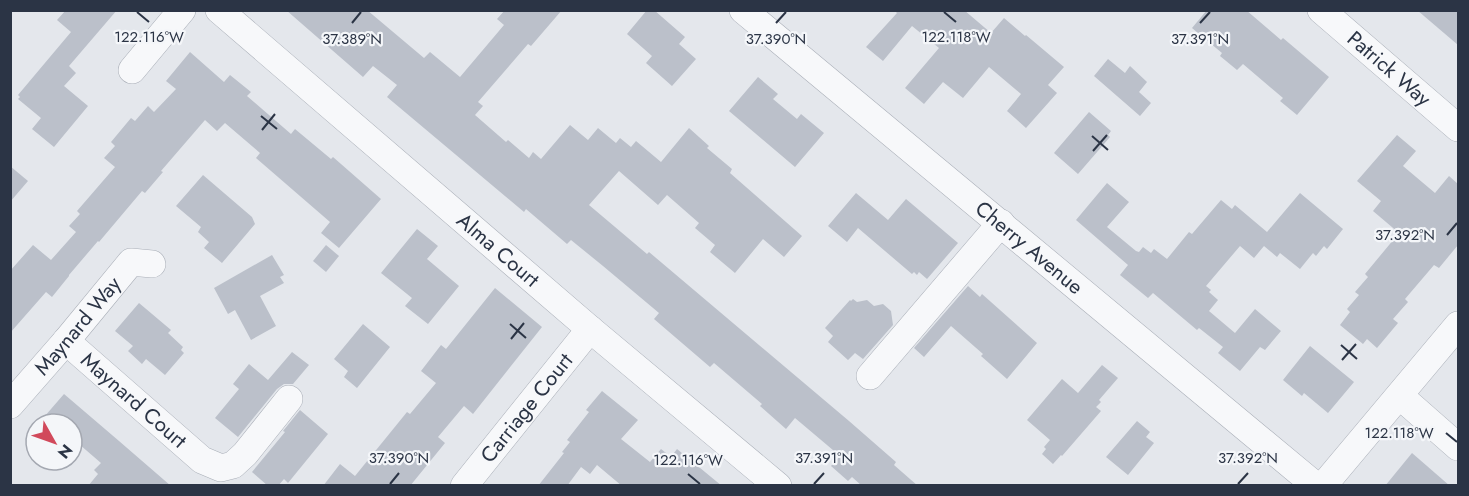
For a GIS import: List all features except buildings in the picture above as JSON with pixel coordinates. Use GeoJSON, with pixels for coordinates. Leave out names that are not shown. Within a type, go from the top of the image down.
{"type":"FeatureCollection","features":[{"type":"Feature","properties":{"kind":"street"},"geometry":{"type":"LineString","coordinates":[[132,70],[182,10]]}},
{"type":"Feature","properties":{"kind":"street","name":"Alma Court"},"geometry":{"type":"LineString","coordinates":[[219,10],[778,486]]}},
{"type":"Feature","properties":{"kind":"street","name":"Cherry Avenue"},"geometry":{"type":"LineString","coordinates":[[743,10],[1317,486]]}},
{"type":"Feature","properties":{"kind":"street","name":"Patrick Way"},"geometry":{"type":"LineString","coordinates":[[1321,10],[1458,128]]}},
{"type":"Feature","properties":{"kind":"street"},"geometry":{"type":"LineString","coordinates":[[870,376],[1001,223]]}},
{"type":"Feature","properties":{"kind":"street","name":"Maynard Way"},"geometry":{"type":"LineString","coordinates":[[10,405],[131,262],[152,264]]}},
{"type":"Feature","properties":{"kind":"street"},"geometry":{"type":"LineString","coordinates":[[1323,486],[1458,325]]}},
{"type":"Feature","properties":{"kind":"street","name":"Carriage Court"},"geometry":{"type":"LineString","coordinates":[[464,486],[590,328]]}},
{"type":"Feature","properties":{"kind":"street","name":"Maynard Court"},"geometry":{"type":"LineString","coordinates":[[66,341],[202,460],[221,468],[232,465],[245,454],[289,399]]}},
{"type":"Feature","properties":{"kind":"street"},"geometry":{"type":"LineString","coordinates":[[1400,396],[1458,447]]}}]}
